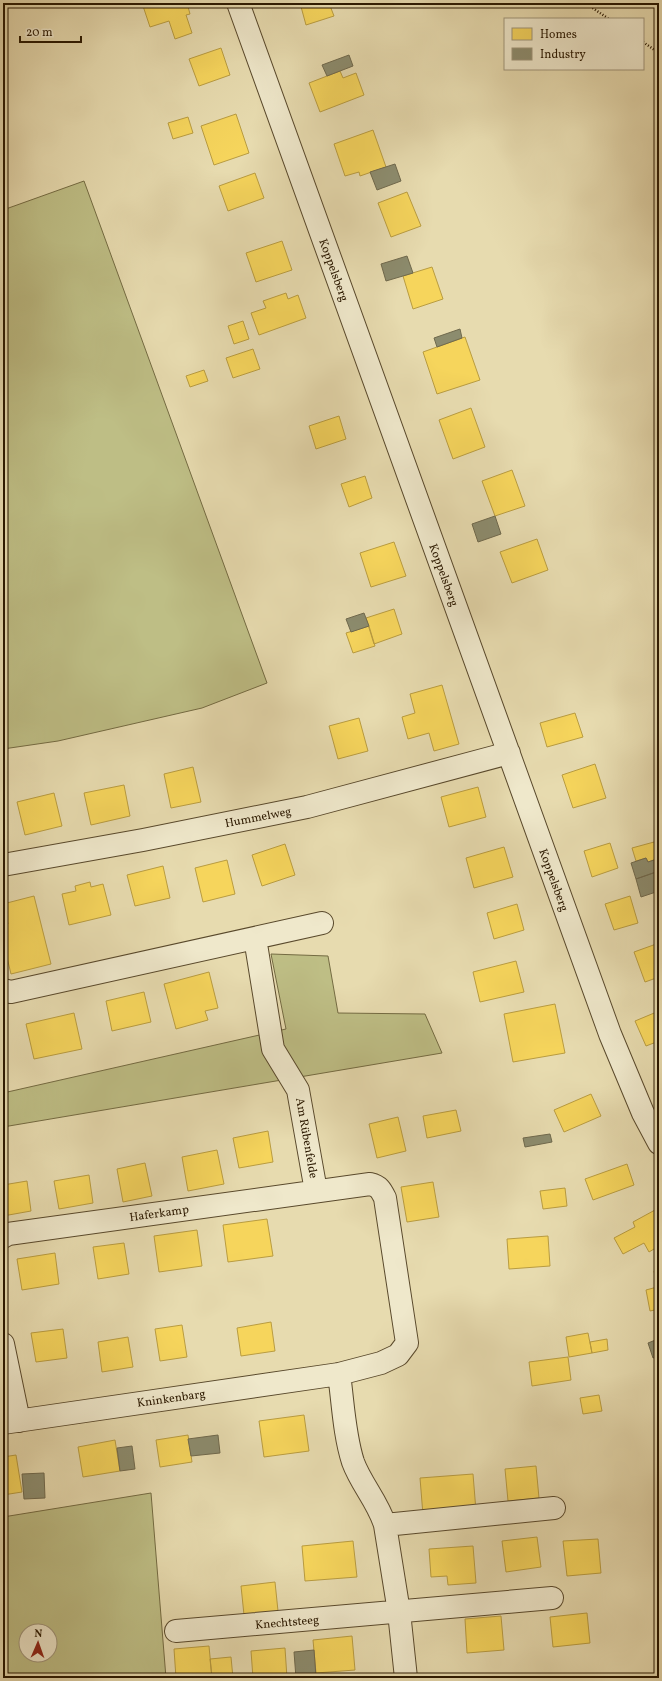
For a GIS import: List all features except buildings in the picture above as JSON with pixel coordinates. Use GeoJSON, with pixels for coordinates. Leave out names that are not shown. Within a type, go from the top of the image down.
{"type":"FeatureCollection","features":[{"type":"Feature","properties":{"kind":"street","name":"Koppelsberg"},"geometry":{"type":"LineString","coordinates":[[238,3],[610,1034],[643,1113],[659,1143]]}},
{"type":"Feature","properties":{"kind":"street","name":"Hummelweg"},"geometry":{"type":"LineString","coordinates":[[3,865],[144,840],[307,806],[509,753]]}},
{"type":"Feature","properties":{"kind":"street"},"geometry":{"type":"LineString","coordinates":[[3,990],[11,992],[322,923]]}},
{"type":"Feature","properties":{"kind":"street","name":"Am Rübenfelde"},"geometry":{"type":"LineString","coordinates":[[255,938],[273,1049],[298,1090],[316,1191],[370,1184],[381,1190],[385,1198],[407,1343],[398,1355],[381,1363],[363,1367]]}},
{"type":"Feature","properties":{"kind":"street","name":"Haferkamp"},"geometry":{"type":"LineString","coordinates":[[3,1237],[8,1234],[316,1191]]}},
{"type":"Feature","properties":{"kind":"street"},"geometry":{"type":"LineString","coordinates":[[3,1344],[11,1422]]}},
{"type":"Feature","properties":{"kind":"street","name":"Kninkenbarg"},"geometry":{"type":"LineString","coordinates":[[11,1422],[339,1374],[363,1367]]}},
{"type":"Feature","properties":{"kind":"street"},"geometry":{"type":"LineString","coordinates":[[339,1374],[349,1447],[356,1469],[381,1512],[385,1525],[406,1678]]}},
{"type":"Feature","properties":{"kind":"street"},"geometry":{"type":"LineString","coordinates":[[385,1525],[554,1508]]}},
{"type":"Feature","properties":{"kind":"street","name":"Knechtsteeg"},"geometry":{"type":"LineString","coordinates":[[176,1631],[552,1598]]}},
{"type":"Feature","properties":{"kind":"path"},"geometry":{"type":"LineString","coordinates":[[585,3],[607,18]]}},
{"type":"Feature","properties":{"kind":"path"},"geometry":{"type":"LineString","coordinates":[[644,43],[659,53]]}},
{"type":"Feature","properties":{"kind":"green space"},"geometry":{"type":"Polygon","coordinates":[[[84,181],[267,683],[202,708],[58,741],[3,749],[3,210],[84,181]]]}},
{"type":"Feature","properties":{"kind":"green space"},"geometry":{"type":"Polygon","coordinates":[[[271,954],[328,956],[338,1013],[425,1014],[442,1053],[3,1127],[3,1093],[286,1029],[271,954]]]}},
{"type":"Feature","properties":{"kind":"green space"},"geometry":{"type":"Polygon","coordinates":[[[151,1493],[166,1678],[3,1678],[3,1517],[151,1493]]]}}]}
